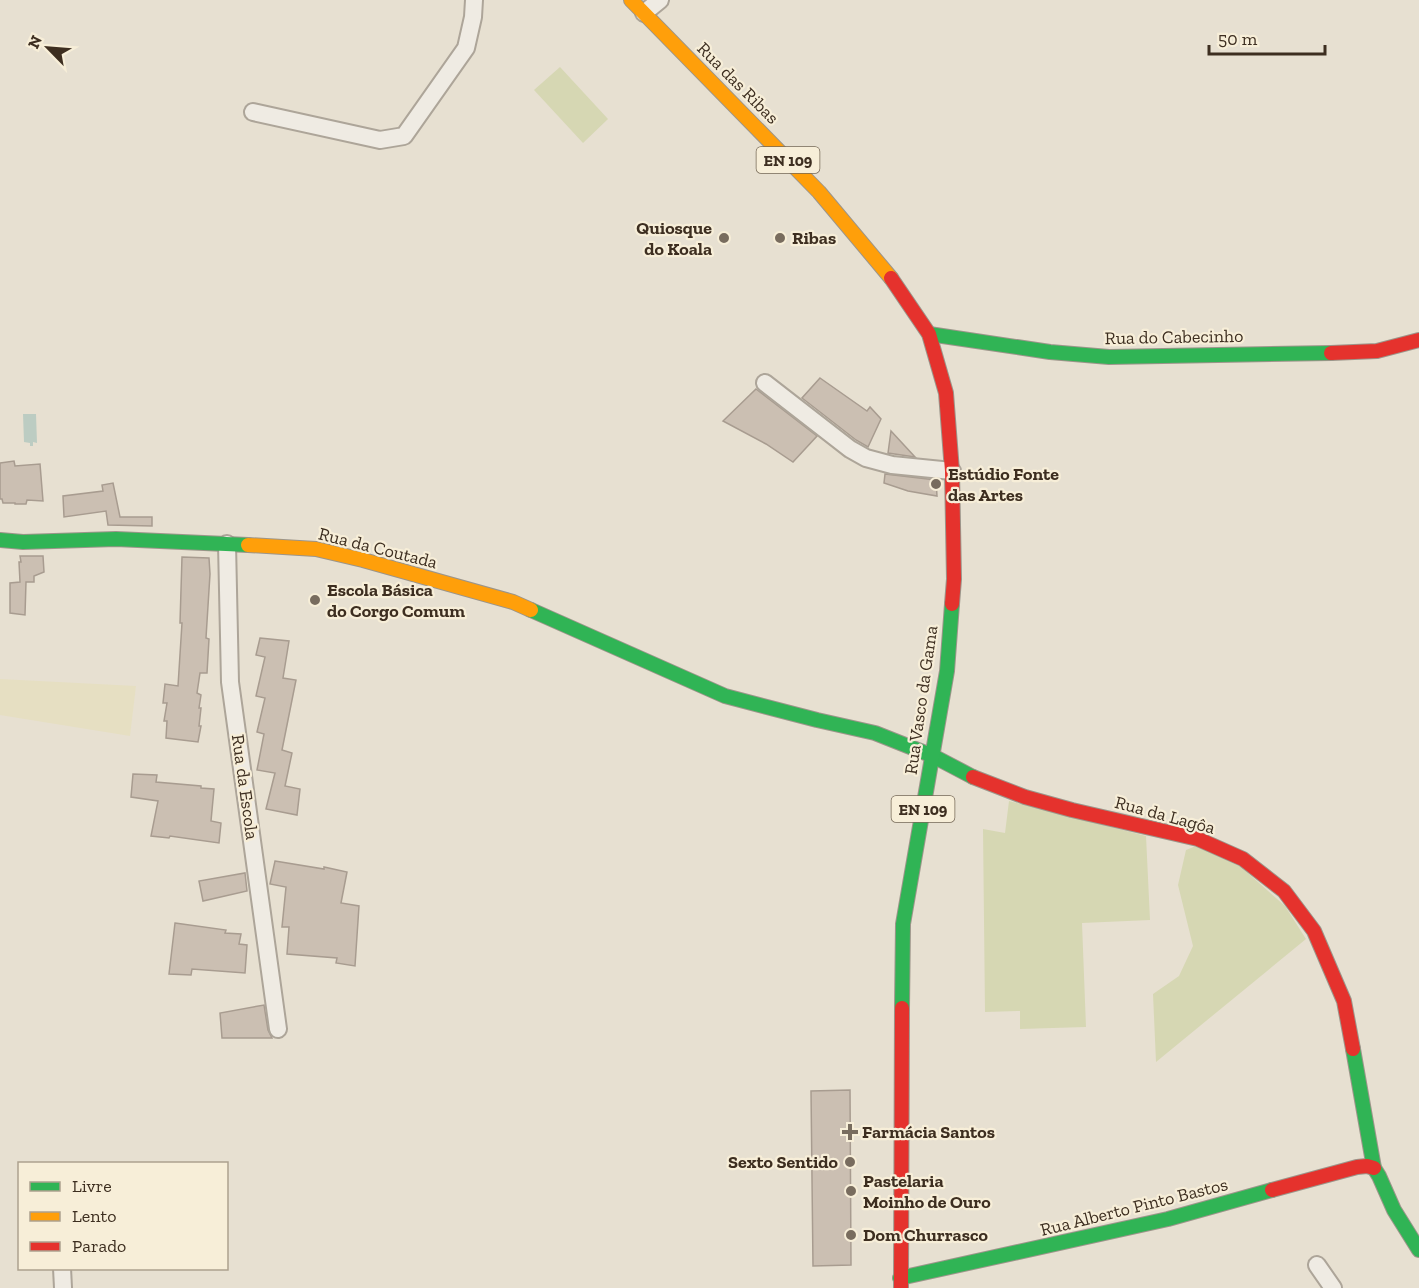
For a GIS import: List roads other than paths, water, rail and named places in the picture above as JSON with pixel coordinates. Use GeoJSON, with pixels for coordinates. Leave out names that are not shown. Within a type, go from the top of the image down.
{"type":"FeatureCollection","features":[{"type":"Feature","properties":{"kind":"street"},"geometry":{"type":"LineString","coordinates":[[253,112],[380,140],[404,136],[466,48],[473,17],[474,0]]}},
{"type":"Feature","properties":{"kind":"street","name":"Rua das Ribas"},"geometry":{"type":"LineString","coordinates":[[631,0],[819,192],[888,274],[928,334]]}},
{"type":"Feature","properties":{"kind":"street"},"geometry":{"type":"LineString","coordinates":[[644,13],[660,0]]}},
{"type":"Feature","properties":{"kind":"street","name":"Rua do Cabecinho"},"geometry":{"type":"LineString","coordinates":[[928,334],[1050,352],[1109,357],[1343,353],[1377,351],[1419,340]]}},
{"type":"Feature","properties":{"kind":"street","name":"Rua Vasco da Gama"},"geometry":{"type":"LineString","coordinates":[[900,1283],[903,924],[947,671],[954,579],[952,471],[946,393],[928,334]]}},
{"type":"Feature","properties":{"kind":"street"},"geometry":{"type":"LineString","coordinates":[[765,383],[850,449],[866,458],[892,465],[952,471]]}},
{"type":"Feature","properties":{"kind":"street","name":"Rua da Coutada"},"geometry":{"type":"LineString","coordinates":[[0,540],[23,542],[116,539],[316,549],[513,602],[725,696],[875,733],[933,756]]}},
{"type":"Feature","properties":{"kind":"street","name":"Rua da Escola"},"geometry":{"type":"LineString","coordinates":[[227,544],[230,682],[278,1029]]}},
{"type":"Feature","properties":{"kind":"street","name":"Rua da Lagôa"},"geometry":{"type":"LineString","coordinates":[[933,756],[974,777],[1025,797],[1198,839],[1243,859],[1284,891],[1314,931],[1344,1001],[1374,1168],[1419,1250]]}},
{"type":"Feature","properties":{"kind":"street","name":"Rua Alberto Pinto Bastos"},"geometry":{"type":"LineString","coordinates":[[900,1283],[1168,1220],[1357,1167],[1374,1168]]}},
{"type":"Feature","properties":{"kind":"street"},"geometry":{"type":"LineString","coordinates":[[1317,1265],[1333,1288]]}},
{"type":"Feature","properties":{"kind":"street"},"geometry":{"type":"LineString","coordinates":[[62,1270],[63,1288]]}},
{"type":"Feature","properties":{"kind":"place","name":"Quiosque do Koala"},"geometry":{"type":"Point","coordinates":[724,238]}},
{"type":"Feature","properties":{"kind":"place","name":"Ribas"},"geometry":{"type":"Point","coordinates":[780,238]}},
{"type":"Feature","properties":{"kind":"place","name":"Estúdio Fonte das Artes"},"geometry":{"type":"Point","coordinates":[936,484]}},
{"type":"Feature","properties":{"kind":"place","name":"Escola Básica do Corgo Comum"},"geometry":{"type":"Point","coordinates":[315,600]}},
{"type":"Feature","properties":{"kind":"place","name":"Farmácia Santos"},"geometry":{"type":"Point","coordinates":[850,1132]}},
{"type":"Feature","properties":{"kind":"place","name":"Sexto Sentido"},"geometry":{"type":"Point","coordinates":[850,1162]}},
{"type":"Feature","properties":{"kind":"place","name":"Pastelaria Moinho de Ouro"},"geometry":{"type":"Point","coordinates":[851,1191]}},
{"type":"Feature","properties":{"kind":"place","name":"Dom Churrasco"},"geometry":{"type":"Point","coordinates":[851,1235]}}]}
